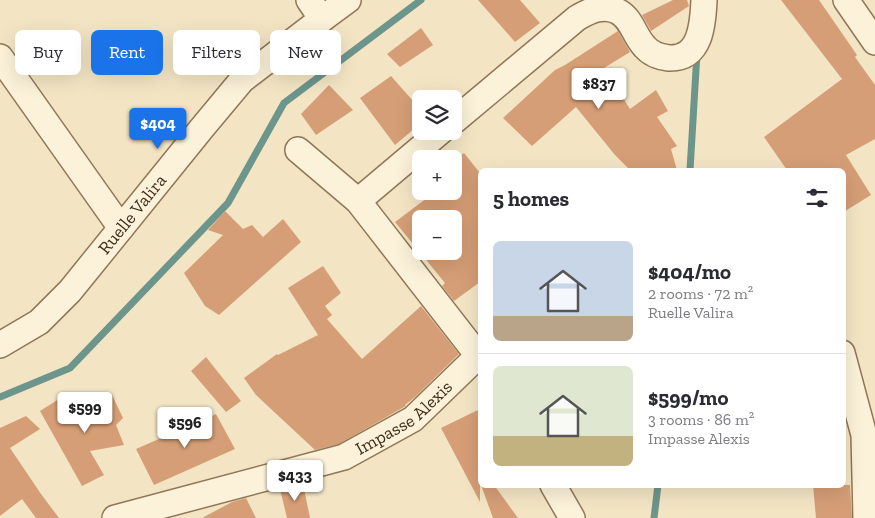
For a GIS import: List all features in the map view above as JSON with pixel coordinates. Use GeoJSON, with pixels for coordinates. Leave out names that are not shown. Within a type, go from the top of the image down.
{"type":"FeatureCollection","features":[{"type":"Feature","properties":{"kind":"street","name":"Ruelle Valira"},"geometry":{"type":"LineString","coordinates":[[2,340],[39,322],[70,291],[242,80],[315,9],[348,0]]}},
{"type":"Feature","properties":{"kind":"street"},"geometry":{"type":"LineString","coordinates":[[462,114],[577,18],[593,9],[606,8],[617,11],[628,20],[645,47],[660,57],[675,58],[685,55],[694,47],[699,36],[703,22],[704,0]]}},
{"type":"Feature","properties":{"kind":"street"},"geometry":{"type":"LineString","coordinates":[[846,0],[875,42]]}},
{"type":"Feature","properties":{"kind":"street"},"geometry":{"type":"LineString","coordinates":[[0,57],[122,228]]}},
{"type":"Feature","properties":{"kind":"street"},"geometry":{"type":"LineString","coordinates":[[358,201],[430,140]]}},
{"type":"Feature","properties":{"kind":"street"},"geometry":{"type":"LineString","coordinates":[[298,150],[358,201],[478,356]]}},
{"type":"Feature","properties":{"kind":"street","name":"Impasse Alexis"},"geometry":{"type":"LineString","coordinates":[[114,518],[344,457],[413,419],[478,358]]}},
{"type":"Feature","properties":{"kind":"street"},"geometry":{"type":"LineString","coordinates":[[846,368],[864,435],[866,518]]}},
{"type":"Feature","properties":{"kind":"street"},"geometry":{"type":"LineString","coordinates":[[555,488],[572,518]]}},
{"type":"Feature","properties":{"kind":"building"},"geometry":{"type":"Polygon","coordinates":[[[478,0],[520,0],[540,23],[515,42],[478,0]]]}},
{"type":"Feature","properties":{"kind":"building"},"geometry":{"type":"Polygon","coordinates":[[[673,0],[687,0],[689,6],[651,31],[642,15],[673,0]]]}},
{"type":"Feature","properties":{"kind":"building"},"geometry":{"type":"Polygon","coordinates":[[[781,0],[819,0],[875,85],[875,139],[846,155],[871,195],[846,211],[846,168],[786,168],[764,137],[842,79],[781,0]]]}},
{"type":"Feature","properties":{"kind":"building"},"geometry":{"type":"Polygon","coordinates":[[[421,28],[433,45],[400,67],[387,54],[421,28]]]}},
{"type":"Feature","properties":{"kind":"building"},"geometry":{"type":"Polygon","coordinates":[[[618,31],[630,52],[604,68],[630,109],[656,90],[668,111],[657,117],[677,146],[671,149],[676,168],[628,168],[576,107],[532,146],[503,118],[555,70],[618,31]]]}},
{"type":"Feature","properties":{"kind":"building"},"geometry":{"type":"Polygon","coordinates":[[[391,76],[412,100],[412,131],[395,145],[360,98],[391,76]]]}},
{"type":"Feature","properties":{"kind":"building"},"geometry":{"type":"Polygon","coordinates":[[[329,85],[353,110],[316,135],[301,114],[329,85]]]}},
{"type":"Feature","properties":{"kind":"building"},"geometry":{"type":"Polygon","coordinates":[[[464,153],[478,170],[478,283],[454,301],[442,286],[445,283],[426,260],[462,260],[462,210],[412,210],[412,243],[395,222],[424,200],[462,200],[462,155],[464,153]]]}},
{"type":"Feature","properties":{"kind":"building"},"geometry":{"type":"Polygon","coordinates":[[[225,211],[243,229],[252,225],[263,237],[283,219],[301,242],[219,315],[205,306],[184,273],[223,235],[208,230],[225,211]]]}},
{"type":"Feature","properties":{"kind":"building"},"geometry":{"type":"Polygon","coordinates":[[[323,266],[341,293],[325,306],[332,315],[327,319],[362,359],[421,306],[459,354],[406,406],[339,444],[315,450],[256,395],[244,378],[277,354],[318,335],[288,288],[323,266]]]}},
{"type":"Feature","properties":{"kind":"building"},"geometry":{"type":"Polygon","coordinates":[[[206,357],[241,401],[226,412],[191,371],[206,357]]]}},
{"type":"Feature","properties":{"kind":"building"},"geometry":{"type":"Polygon","coordinates":[[[112,395],[123,418],[116,425],[124,445],[90,451],[104,475],[82,486],[40,411],[59,399],[68,414],[112,395]]]}},
{"type":"Feature","properties":{"kind":"building"},"geometry":{"type":"Polygon","coordinates":[[[478,410],[478,488],[480,488],[480,502],[441,428],[478,410]]]}},
{"type":"Feature","properties":{"kind":"building"},"geometry":{"type":"Polygon","coordinates":[[[216,414],[235,449],[154,485],[136,449],[216,414]]]}},
{"type":"Feature","properties":{"kind":"building"},"geometry":{"type":"Polygon","coordinates":[[[26,416],[40,429],[10,448],[59,518],[36,518],[22,499],[0,516],[0,428],[26,416]]]}},
{"type":"Feature","properties":{"kind":"building"},"geometry":{"type":"Polygon","coordinates":[[[303,484],[310,518],[287,518],[280,489],[303,484]]]}},
{"type":"Feature","properties":{"kind":"building"},"geometry":{"type":"Polygon","coordinates":[[[846,485],[850,485],[852,518],[816,518],[813,488],[846,488],[846,485]]]}},
{"type":"Feature","properties":{"kind":"building"},"geometry":{"type":"Polygon","coordinates":[[[482,488],[496,488],[518,518],[493,518],[482,488]]]}},
{"type":"Feature","properties":{"kind":"building"},"geometry":{"type":"Polygon","coordinates":[[[246,498],[256,518],[202,518],[232,502],[246,498]]]}},
{"type":"Feature","properties":{"kind":"waterway"},"geometry":{"type":"LineString","coordinates":[[0,397],[70,368],[228,203],[284,103],[421,0]]}},
{"type":"Feature","properties":{"kind":"waterway"},"geometry":{"type":"LineString","coordinates":[[690,168],[697,53]]}},
{"type":"Feature","properties":{"kind":"waterway"},"geometry":{"type":"LineString","coordinates":[[654,518],[658,488]]}}]}
